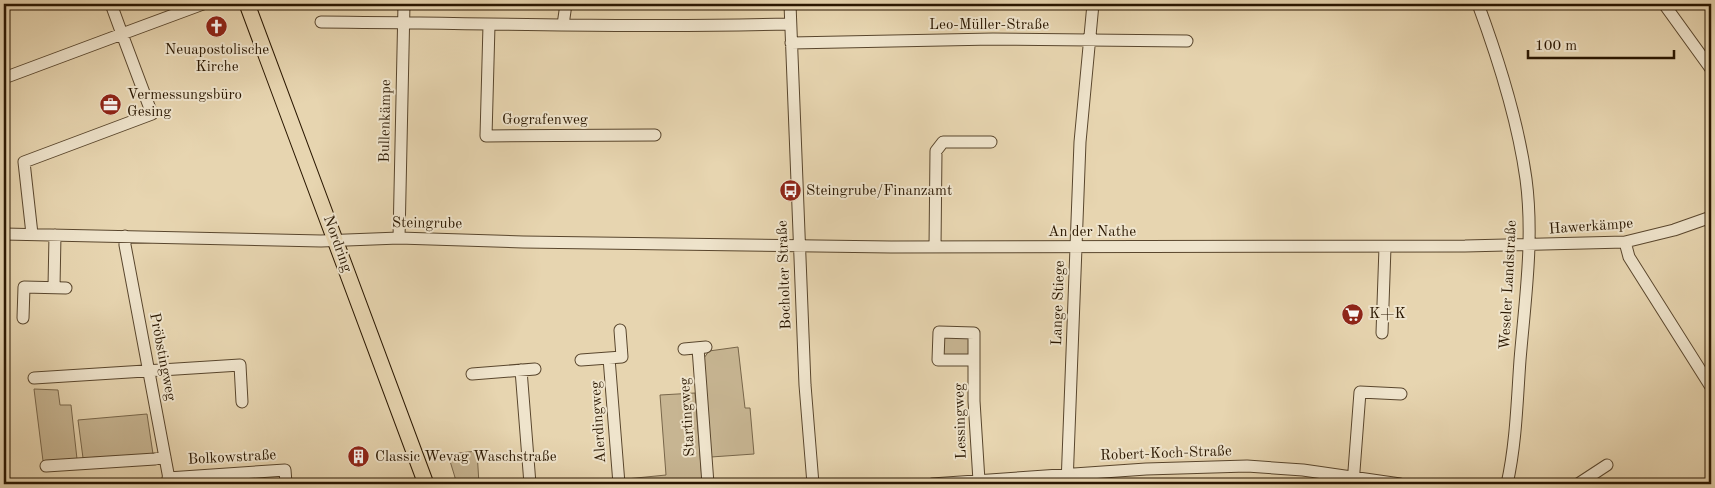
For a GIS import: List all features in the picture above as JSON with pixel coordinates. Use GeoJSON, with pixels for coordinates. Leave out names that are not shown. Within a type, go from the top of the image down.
{"type":"FeatureCollection","features":[{"type":"Feature","properties":{"kind":"main road","name":"Nordring"},"geometry":{"type":"LineString","coordinates":[[247,4],[426,484]]}},
{"type":"Feature","properties":{"kind":"street"},"geometry":{"type":"LineString","coordinates":[[32,234],[24,162],[152,114],[111,4]]}},
{"type":"Feature","properties":{"kind":"street"},"geometry":{"type":"LineString","coordinates":[[4,78],[203,4]]}},
{"type":"Feature","properties":{"kind":"street","name":"Bullenkämpe"},"geometry":{"type":"LineString","coordinates":[[399,238],[404,4]]}},
{"type":"Feature","properties":{"kind":"street"},"geometry":{"type":"LineString","coordinates":[[563,25],[566,4]]}},
{"type":"Feature","properties":{"kind":"street","name":"Bocholter Straße"},"geometry":{"type":"LineString","coordinates":[[790,4],[805,385],[813,484]]}},
{"type":"Feature","properties":{"kind":"street","name":"Lange Stiege"},"geometry":{"type":"LineString","coordinates":[[1068,479],[1080,142],[1093,4]]}},
{"type":"Feature","properties":{"kind":"street","name":"Weseler Landstraße"},"geometry":{"type":"LineString","coordinates":[[1478,4],[1491,39],[1516,128],[1526,179],[1529,245],[1514,443],[1507,484]]}},
{"type":"Feature","properties":{"kind":"street"},"geometry":{"type":"LineString","coordinates":[[1664,4],[1711,69]]}},
{"type":"Feature","properties":{"kind":"street"},"geometry":{"type":"LineString","coordinates":[[321,22],[489,25],[790,24]]}},
{"type":"Feature","properties":{"kind":"street","name":"Gografenweg"},"geometry":{"type":"LineString","coordinates":[[489,25],[486,136],[655,135]]}},
{"type":"Feature","properties":{"kind":"street","name":"Leo-Müller-Straße"},"geometry":{"type":"LineString","coordinates":[[791,43],[993,39],[1187,41]]}},
{"type":"Feature","properties":{"kind":"street"},"geometry":{"type":"LineString","coordinates":[[935,247],[936,151],[943,142],[991,142]]}},
{"type":"Feature","properties":{"kind":"street","name":"Hawerkämpe"},"geometry":{"type":"LineString","coordinates":[[1529,245],[1624,242],[1674,230],[1711,217]]}},
{"type":"Feature","properties":{"kind":"street","name":"Steingrube"},"geometry":{"type":"LineString","coordinates":[[4,234],[335,240],[399,238],[799,246]]}},
{"type":"Feature","properties":{"kind":"street"},"geometry":{"type":"LineString","coordinates":[[23,318],[24,287],[60,288],[55,235]]}},
{"type":"Feature","properties":{"kind":"street","name":"Pröbstingweg"},"geometry":{"type":"LineString","coordinates":[[125,236],[125,245],[169,481]]}},
{"type":"Feature","properties":{"kind":"street"},"geometry":{"type":"LineString","coordinates":[[1624,242],[1629,257],[1711,387]]}},
{"type":"Feature","properties":{"kind":"street","name":"An der Nathe"},"geometry":{"type":"LineString","coordinates":[[799,246],[1385,247],[1529,245]]}},
{"type":"Feature","properties":{"kind":"street"},"geometry":{"type":"LineString","coordinates":[[1382,334],[1385,247]]}},
{"type":"Feature","properties":{"kind":"street"},"geometry":{"type":"LineString","coordinates":[[609,358],[622,357],[620,330]]}},
{"type":"Feature","properties":{"kind":"street","name":"Startingweg"},"geometry":{"type":"LineString","coordinates":[[684,349],[702,347],[708,484]]}},
{"type":"Feature","properties":{"kind":"street","name":"Alerdingweg"},"geometry":{"type":"LineString","coordinates":[[581,360],[609,358],[619,484]]}},
{"type":"Feature","properties":{"kind":"street","name":"Lessingweg"},"geometry":{"type":"LineString","coordinates":[[974,360],[974,401],[979,481]]}},
{"type":"Feature","properties":{"kind":"street"},"geometry":{"type":"LineString","coordinates":[[34,378],[240,365],[242,402]]}},
{"type":"Feature","properties":{"kind":"street"},"geometry":{"type":"LineString","coordinates":[[472,374],[535,369]]}},
{"type":"Feature","properties":{"kind":"street"},"geometry":{"type":"LineString","coordinates":[[521,370],[530,484]]}},
{"type":"Feature","properties":{"kind":"street"},"geometry":{"type":"LineString","coordinates":[[1354,480],[1360,392],[1401,394]]}},
{"type":"Feature","properties":{"kind":"street"},"geometry":{"type":"LineString","coordinates":[[46,466],[165,457]]}},
{"type":"Feature","properties":{"kind":"street"},"geometry":{"type":"LineString","coordinates":[[1578,484],[1607,465]]}},
{"type":"Feature","properties":{"kind":"street","name":"Robert-Koch-Straße"},"geometry":{"type":"LineString","coordinates":[[932,484],[1068,479],[1181,467],[1247,466],[1303,470],[1354,480],[1400,484]]}},
{"type":"Feature","properties":{"kind":"street","name":"Bolkowstraße"},"geometry":{"type":"LineString","coordinates":[[169,481],[285,470],[286,483]]}},
{"type":"Feature","properties":{"kind":"shaded area"},"geometry":{"type":"Polygon","coordinates":[[[943,337],[969,337],[969,356],[942,356],[943,337]]]}},
{"type":"Feature","properties":{"kind":"shaded area"},"geometry":{"type":"Polygon","coordinates":[[[738,347],[745,408],[750,408],[754,454],[711,457],[704,358],[709,351],[738,347]]]}},
{"type":"Feature","properties":{"kind":"shaded area"},"geometry":{"type":"Polygon","coordinates":[[[34,389],[58,390],[60,405],[71,405],[77,459],[43,461],[34,389]]]}},
{"type":"Feature","properties":{"kind":"shaded area"},"geometry":{"type":"Polygon","coordinates":[[[695,393],[702,479],[667,481],[667,484],[626,484],[626,479],[666,475],[660,395],[695,393]]]}},
{"type":"Feature","properties":{"kind":"shaded area"},"geometry":{"type":"Polygon","coordinates":[[[147,414],[153,454],[83,458],[78,420],[147,414]]]}},
{"type":"Feature","properties":{"kind":"shaded area"},"geometry":{"type":"Polygon","coordinates":[[[477,451],[479,484],[457,484],[450,461],[450,454],[477,451]]]}},
{"type":"Feature","properties":{"kind":"place","name":"Neuapostolische Kirche"},"geometry":{"type":"Point","coordinates":[217,27]}},
{"type":"Feature","properties":{"kind":"place","name":"Vermessungsbüro Gesing"},"geometry":{"type":"Point","coordinates":[111,104]}},
{"type":"Feature","properties":{"kind":"place","name":"Steingrube/Finanzamt"},"geometry":{"type":"Point","coordinates":[790,191]}},
{"type":"Feature","properties":{"kind":"place","name":"K+K"},"geometry":{"type":"Point","coordinates":[1353,314]}},
{"type":"Feature","properties":{"kind":"place","name":"Classic Wevag Waschstraße"},"geometry":{"type":"Point","coordinates":[359,457]}}]}
